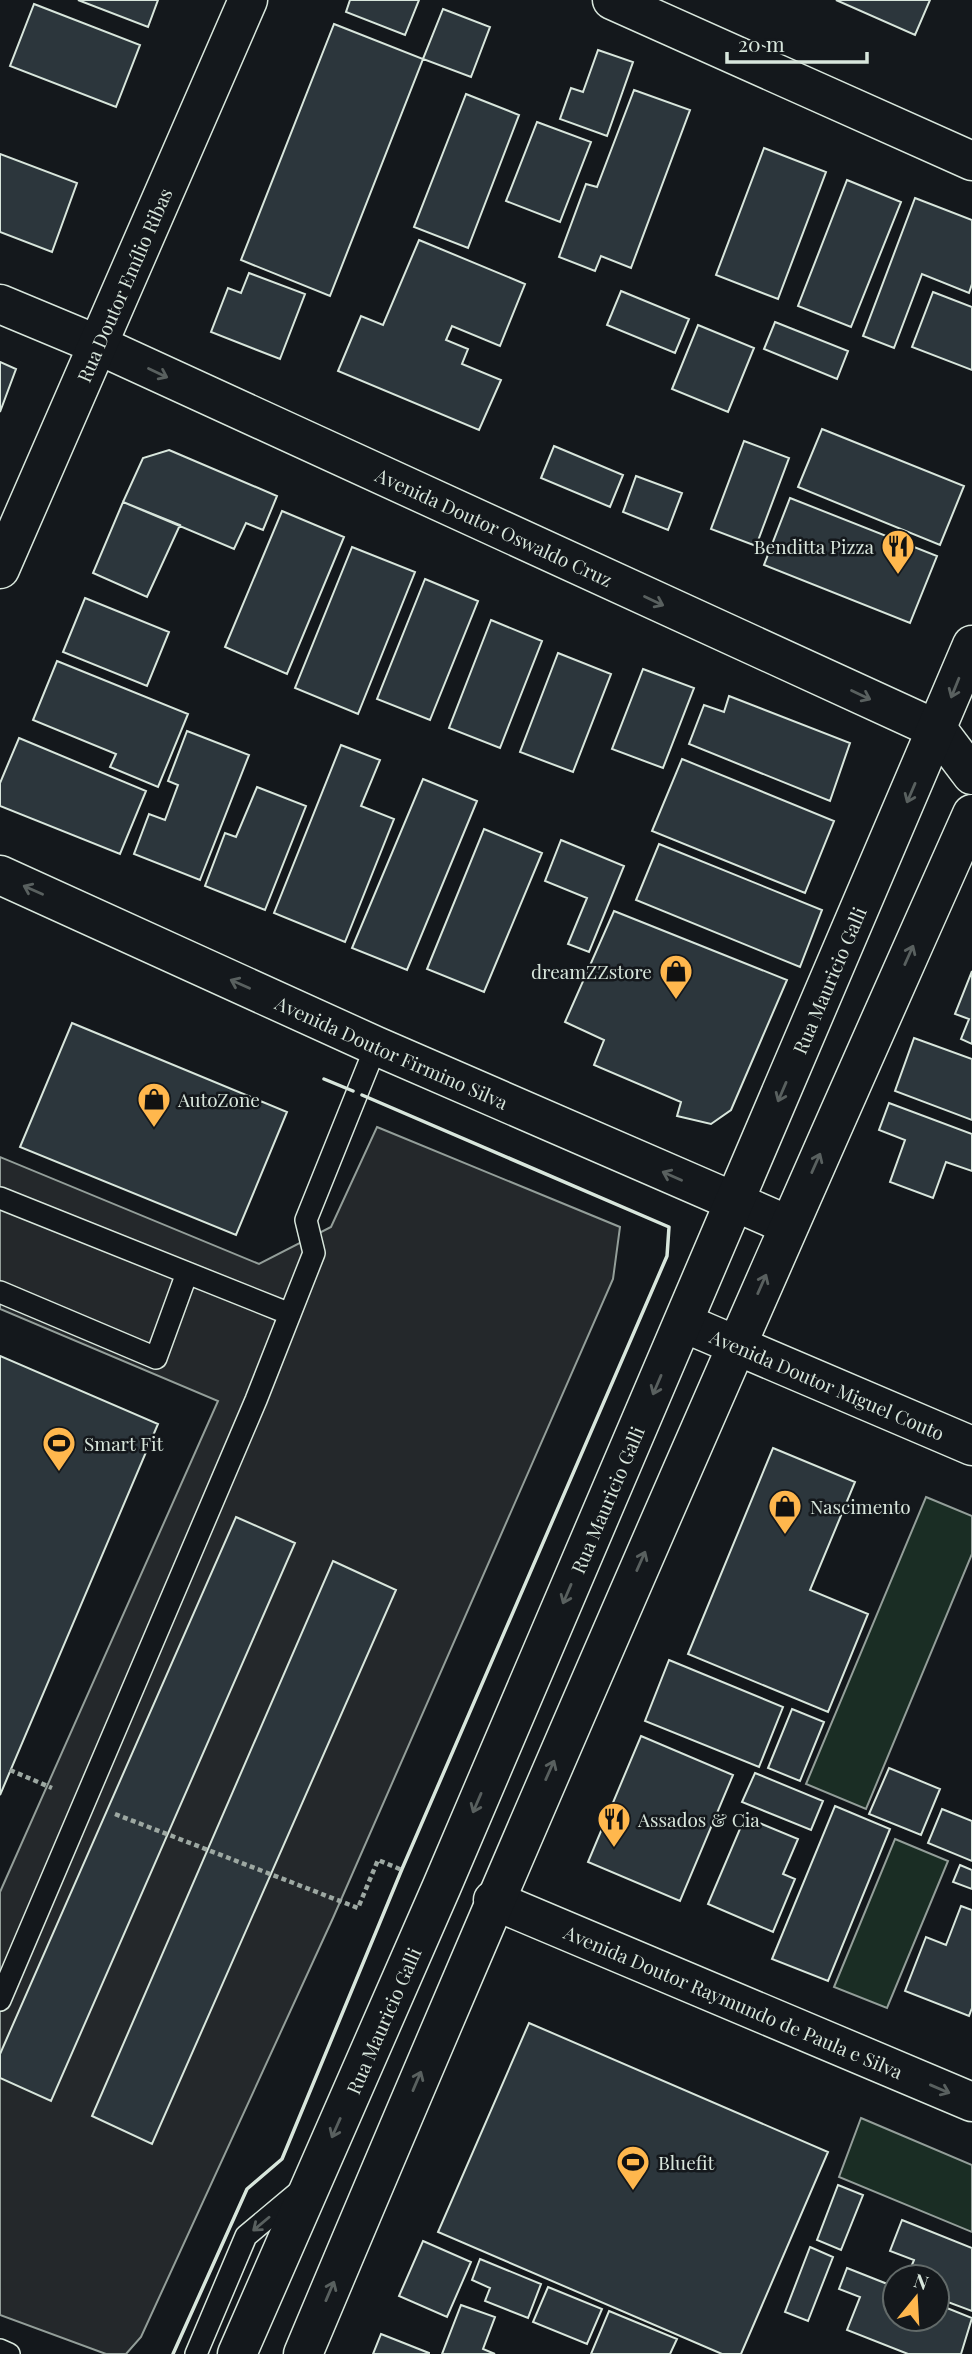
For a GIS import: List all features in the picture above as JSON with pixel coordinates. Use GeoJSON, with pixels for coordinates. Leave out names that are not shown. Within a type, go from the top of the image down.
{"type":"FeatureCollection","features":[{"type":"Feature","properties":{"kind":"street","name":"Rua Doutor Emílio Ribas"},"geometry":{"type":"LineString","coordinates":[[0,569],[248,0]]}},
{"type":"Feature","properties":{"kind":"street"},"geometry":{"type":"LineString","coordinates":[[612,0],[972,162]]}},
{"type":"Feature","properties":{"kind":"street","name":"Avenida Doutor Oswaldo Cruz"},"geometry":{"type":"LineString","coordinates":[[0,304],[96,344],[938,730],[972,775]]}},
{"type":"Feature","properties":{"kind":"street","name":"Rua Mauricio Galli"},"geometry":{"type":"LineString","coordinates":[[237,2354],[684,1323],[972,645]]}},
{"type":"Feature","properties":{"kind":"street"},"geometry":{"type":"LineString","coordinates":[[303,2354],[493,1900],[788,1225],[972,814]]}},
{"type":"Feature","properties":{"kind":"street","name":"Avenida Doutor Firmino Silva"},"geometry":{"type":"LineString","coordinates":[[0,875],[376,1046],[734,1204],[788,1225]]}},
{"type":"Feature","properties":{"kind":"street","name":"Avenida Doutor Miguel Couto"},"geometry":{"type":"LineString","coordinates":[[684,1323],[972,1446]]}},
{"type":"Feature","properties":{"kind":"street","name":"Avenida Doutor Raymundo de Paula e Silva"},"geometry":{"type":"LineString","coordinates":[[493,1900],[972,2102]]}},
{"type":"Feature","properties":{"kind":"lane"},"geometry":{"type":"LineString","coordinates":[[0,2000],[86,1802],[290,1314],[314,1253],[306,1220],[376,1046]]}},
{"type":"Feature","properties":{"kind":"lane"},"geometry":{"type":"LineString","coordinates":[[0,1198],[290,1314]]}},
{"type":"Feature","properties":{"kind":"lane"},"geometry":{"type":"LineString","coordinates":[[0,1292],[156,1358],[187,1273]]}},
{"type":"Feature","properties":{"kind":"lane"},"geometry":{"type":"LineString","coordinates":[[196,2354],[246,2236],[313,2180]]}},
{"type":"Feature","properties":{"kind":"lane"},"geometry":{"type":"LineString","coordinates":[[0,2350],[9,2354]]}},
{"type":"Feature","properties":{"kind":"path"},"geometry":{"type":"LineString","coordinates":[[10,1770],[358,1908],[379,1860],[402,1869]]}},
{"type":"Feature","properties":{"kind":"green space"},"geometry":{"type":"Polygon","coordinates":[[[926,1497],[972,1516],[972,1554],[866,1809],[806,1784],[926,1497]]]}},
{"type":"Feature","properties":{"kind":"green space"},"geometry":{"type":"Polygon","coordinates":[[[895,1839],[948,1861],[887,2008],[834,1987],[895,1839]]]}},
{"type":"Feature","properties":{"kind":"green space"},"geometry":{"type":"Polygon","coordinates":[[[861,2118],[972,2165],[972,2232],[839,2177],[861,2118]]]}},
{"type":"Feature","properties":{"kind":"shaded area"},"geometry":{"type":"Polygon","coordinates":[[[377,1127],[620,1227],[613,1279],[333,1918],[141,2337],[126,2354],[106,2354],[0,2315],[0,1892],[218,1401],[0,1309],[0,1157],[259,1264],[331,1227],[377,1127]]]}},
{"type":"Feature","properties":{"kind":"building"},"geometry":{"type":"Polygon","coordinates":[[[78,0],[158,0],[148,27],[78,0]]]}},
{"type":"Feature","properties":{"kind":"building"},"geometry":{"type":"Polygon","coordinates":[[[350,0],[419,0],[405,35],[346,12],[350,0]]]}},
{"type":"Feature","properties":{"kind":"building"},"geometry":{"type":"Polygon","coordinates":[[[836,0],[930,0],[915,35],[836,0]]]}},
{"type":"Feature","properties":{"kind":"building"},"geometry":{"type":"Polygon","coordinates":[[[34,4],[140,45],[116,107],[10,66],[34,4]]]}},
{"type":"Feature","properties":{"kind":"building"},"geometry":{"type":"Polygon","coordinates":[[[443,9],[490,27],[471,77],[423,59],[443,9]]]}},
{"type":"Feature","properties":{"kind":"building"},"geometry":{"type":"Polygon","coordinates":[[[334,24],[423,59],[330,296],[241,260],[334,24]]]}},
{"type":"Feature","properties":{"kind":"building"},"geometry":{"type":"Polygon","coordinates":[[[598,50],[633,62],[607,136],[560,119],[571,88],[583,92],[598,50]]]}},
{"type":"Feature","properties":{"kind":"building"},"geometry":{"type":"Polygon","coordinates":[[[634,90],[690,110],[631,268],[601,256],[595,271],[559,257],[586,184],[597,187],[634,90]]]}},
{"type":"Feature","properties":{"kind":"building"},"geometry":{"type":"Polygon","coordinates":[[[466,94],[519,115],[468,248],[414,227],[466,94]]]}},
{"type":"Feature","properties":{"kind":"building"},"geometry":{"type":"Polygon","coordinates":[[[537,122],[591,142],[560,222],[506,201],[537,122]]]}},
{"type":"Feature","properties":{"kind":"building"},"geometry":{"type":"Polygon","coordinates":[[[764,148],[826,172],[778,299],[716,275],[764,148]]]}},
{"type":"Feature","properties":{"kind":"building"},"geometry":{"type":"Polygon","coordinates":[[[0,154],[77,183],[52,252],[0,232],[0,154]]]}},
{"type":"Feature","properties":{"kind":"building"},"geometry":{"type":"Polygon","coordinates":[[[847,180],[901,202],[851,327],[798,306],[847,180]]]}},
{"type":"Feature","properties":{"kind":"building"},"geometry":{"type":"Polygon","coordinates":[[[915,198],[972,220],[972,284],[969,293],[922,274],[894,348],[863,336],[915,198]]]}},
{"type":"Feature","properties":{"kind":"building"},"geometry":{"type":"Polygon","coordinates":[[[419,240],[525,284],[500,346],[452,326],[446,340],[468,349],[462,364],[501,380],[479,430],[338,371],[361,316],[383,325],[419,240]]]}},
{"type":"Feature","properties":{"kind":"building"},"geometry":{"type":"Polygon","coordinates":[[[249,273],[305,294],[280,359],[211,332],[228,288],[241,293],[249,273]]]}},
{"type":"Feature","properties":{"kind":"building"},"geometry":{"type":"Polygon","coordinates":[[[621,291],[689,319],[675,353],[607,325],[621,291]]]}},
{"type":"Feature","properties":{"kind":"building"},"geometry":{"type":"Polygon","coordinates":[[[933,292],[972,307],[972,370],[912,347],[933,292]]]}},
{"type":"Feature","properties":{"kind":"building"},"geometry":{"type":"Polygon","coordinates":[[[775,322],[848,351],[837,379],[764,349],[775,322]]]}},
{"type":"Feature","properties":{"kind":"building"},"geometry":{"type":"Polygon","coordinates":[[[698,325],[754,348],[728,412],[672,389],[698,325]]]}},
{"type":"Feature","properties":{"kind":"building"},"geometry":{"type":"Polygon","coordinates":[[[0,362],[16,369],[0,412],[0,362]]]}},
{"type":"Feature","properties":{"kind":"building"},"geometry":{"type":"Polygon","coordinates":[[[822,429],[964,486],[940,545],[798,487],[822,429]]]}},
{"type":"Feature","properties":{"kind":"building"},"geometry":{"type":"Polygon","coordinates":[[[744,441],[789,458],[756,546],[711,529],[744,441]]]}},
{"type":"Feature","properties":{"kind":"building"},"geometry":{"type":"Polygon","coordinates":[[[554,446],[623,475],[610,507],[541,478],[554,446]]]}},
{"type":"Feature","properties":{"kind":"building"},"geometry":{"type":"Polygon","coordinates":[[[169,450],[277,496],[263,530],[246,523],[234,549],[123,502],[143,458],[169,450]]]}},
{"type":"Feature","properties":{"kind":"building"},"geometry":{"type":"Polygon","coordinates":[[[636,476],[682,493],[668,530],[623,512],[636,476]]]}},
{"type":"Feature","properties":{"kind":"building"},"geometry":{"type":"Polygon","coordinates":[[[790,498],[937,556],[910,623],[764,565],[790,498]]]}},
{"type":"Feature","properties":{"kind":"building"},"geometry":{"type":"Polygon","coordinates":[[[123,502],[180,525],[147,597],[93,573],[123,502]]]}},
{"type":"Feature","properties":{"kind":"building"},"geometry":{"type":"Polygon","coordinates":[[[282,511],[344,537],[287,674],[225,647],[282,511]]]}},
{"type":"Feature","properties":{"kind":"building"},"geometry":{"type":"Polygon","coordinates":[[[352,547],[415,572],[358,714],[295,688],[352,547]]]}},
{"type":"Feature","properties":{"kind":"building"},"geometry":{"type":"Polygon","coordinates":[[[425,579],[478,601],[430,720],[377,699],[425,579]]]}},
{"type":"Feature","properties":{"kind":"building"},"geometry":{"type":"Polygon","coordinates":[[[85,598],[169,632],[147,686],[63,652],[85,598]]]}},
{"type":"Feature","properties":{"kind":"building"},"geometry":{"type":"Polygon","coordinates":[[[491,620],[542,641],[500,748],[449,728],[491,620]]]}},
{"type":"Feature","properties":{"kind":"building"},"geometry":{"type":"Polygon","coordinates":[[[558,653],[611,674],[573,772],[520,752],[558,653]]]}},
{"type":"Feature","properties":{"kind":"building"},"geometry":{"type":"Polygon","coordinates":[[[57,661],[188,714],[158,787],[110,767],[116,754],[33,720],[57,661]]]}},
{"type":"Feature","properties":{"kind":"building"},"geometry":{"type":"Polygon","coordinates":[[[643,669],[694,688],[663,768],[612,749],[643,669]]]}},
{"type":"Feature","properties":{"kind":"building"},"geometry":{"type":"Polygon","coordinates":[[[729,696],[850,743],[830,801],[689,744],[704,705],[724,712],[729,696]]]}},
{"type":"Feature","properties":{"kind":"building"},"geometry":{"type":"Polygon","coordinates":[[[187,731],[249,755],[200,880],[134,854],[149,814],[165,820],[178,785],[168,781],[187,731]]]}},
{"type":"Feature","properties":{"kind":"building"},"geometry":{"type":"Polygon","coordinates":[[[19,738],[146,791],[120,854],[0,806],[0,783],[19,738]]]}},
{"type":"Feature","properties":{"kind":"building"},"geometry":{"type":"Polygon","coordinates":[[[341,745],[380,760],[361,806],[394,819],[345,942],[274,913],[341,745]]]}},
{"type":"Feature","properties":{"kind":"building"},"geometry":{"type":"Polygon","coordinates":[[[682,759],[834,821],[805,893],[652,831],[682,759]]]}},
{"type":"Feature","properties":{"kind":"building"},"geometry":{"type":"Polygon","coordinates":[[[423,779],[477,801],[407,970],[352,948],[423,779]]]}},
{"type":"Feature","properties":{"kind":"building"},"geometry":{"type":"Polygon","coordinates":[[[257,787],[306,806],[265,910],[205,886],[225,833],[236,837],[257,787]]]}},
{"type":"Feature","properties":{"kind":"building"},"geometry":{"type":"Polygon","coordinates":[[[484,829],[542,853],[484,992],[427,969],[484,829]]]}},
{"type":"Feature","properties":{"kind":"building"},"geometry":{"type":"Polygon","coordinates":[[[561,840],[624,866],[589,952],[568,944],[587,898],[545,881],[561,840]]]}},
{"type":"Feature","properties":{"kind":"building"},"geometry":{"type":"Polygon","coordinates":[[[659,844],[822,910],[800,967],[636,900],[659,844]]]}},
{"type":"Feature","properties":{"kind":"building","name":"dreamZZstore"},"geometry":{"type":"Polygon","coordinates":[[[614,911],[787,980],[731,1110],[711,1124],[677,1116],[681,1102],[594,1065],[604,1040],[565,1022],[614,911]]]}},
{"type":"Feature","properties":{"kind":"building"},"geometry":{"type":"Polygon","coordinates":[[[972,971],[972,1044],[961,1039],[969,1019],[955,1014],[972,971]]]}},
{"type":"Feature","properties":{"kind":"building","name":"AutoZone"},"geometry":{"type":"Polygon","coordinates":[[[72,1023],[287,1112],[236,1235],[20,1147],[72,1023]]]}},
{"type":"Feature","properties":{"kind":"building"},"geometry":{"type":"Polygon","coordinates":[[[914,1038],[972,1059],[972,1120],[895,1091],[914,1038]]]}},
{"type":"Feature","properties":{"kind":"building"},"geometry":{"type":"Polygon","coordinates":[[[889,1103],[972,1134],[972,1171],[946,1162],[933,1198],[890,1182],[905,1140],[879,1130],[889,1103]]]}},
{"type":"Feature","properties":{"kind":"building"},"geometry":{"type":"Polygon","coordinates":[[[0,1356],[158,1424],[0,1795],[0,1356]]]}},
{"type":"Feature","properties":{"kind":"building","name":"Nascimento"},"geometry":{"type":"Polygon","coordinates":[[[773,1448],[855,1482],[810,1590],[868,1614],[828,1712],[688,1654],[773,1448]]]}},
{"type":"Feature","properties":{"kind":"building"},"geometry":{"type":"Polygon","coordinates":[[[236,1517],[295,1543],[51,2101],[0,2078],[0,2054],[236,1517]]]}},
{"type":"Feature","properties":{"kind":"building"},"geometry":{"type":"Polygon","coordinates":[[[333,1561],[396,1590],[152,2144],[92,2116],[333,1561]]]}},
{"type":"Feature","properties":{"kind":"building"},"geometry":{"type":"Polygon","coordinates":[[[669,1660],[783,1707],[759,1767],[645,1721],[669,1660]]]}},
{"type":"Feature","properties":{"kind":"building"},"geometry":{"type":"Polygon","coordinates":[[[792,1709],[824,1722],[800,1781],[768,1768],[792,1709]]]}},
{"type":"Feature","properties":{"kind":"building"},"geometry":{"type":"Polygon","coordinates":[[[641,1736],[733,1775],[680,1901],[588,1862],[641,1736]]]}},
{"type":"Feature","properties":{"kind":"building"},"geometry":{"type":"Polygon","coordinates":[[[889,1768],[940,1789],[921,1835],[869,1814],[889,1768]]]}},
{"type":"Feature","properties":{"kind":"building"},"geometry":{"type":"Polygon","coordinates":[[[755,1773],[823,1801],[811,1830],[742,1802],[755,1773]]]}},
{"type":"Feature","properties":{"kind":"building"},"geometry":{"type":"Polygon","coordinates":[[[835,1806],[890,1829],[828,1981],[772,1959],[835,1806]]]}},
{"type":"Feature","properties":{"kind":"building"},"geometry":{"type":"Polygon","coordinates":[[[942,1809],[972,1821],[972,1861],[928,1843],[942,1809]]]}},
{"type":"Feature","properties":{"kind":"building"},"geometry":{"type":"Polygon","coordinates":[[[745,1817],[798,1839],[783,1874],[795,1879],[773,1932],[708,1904],[745,1817]]]}},
{"type":"Feature","properties":{"kind":"building"},"geometry":{"type":"Polygon","coordinates":[[[960,1865],[972,1870],[972,1889],[953,1882],[960,1865]]]}},
{"type":"Feature","properties":{"kind":"building"},"geometry":{"type":"Polygon","coordinates":[[[961,1906],[972,1910],[972,2008],[969,2016],[905,1991],[926,1937],[946,1945],[961,1906]]]}},
{"type":"Feature","properties":{"kind":"building","name":"Bluefit"},"geometry":{"type":"Polygon","coordinates":[[[529,2023],[828,2152],[741,2354],[722,2354],[438,2232],[529,2023]]]}},
{"type":"Feature","properties":{"kind":"building"},"geometry":{"type":"Polygon","coordinates":[[[838,2185],[863,2195],[841,2250],[817,2240],[838,2185]]]}},
{"type":"Feature","properties":{"kind":"building"},"geometry":{"type":"Polygon","coordinates":[[[902,2220],[972,2248],[972,2311],[951,2303],[951,2263],[913,2263],[914,2260],[890,2251],[902,2220]]]}},
{"type":"Feature","properties":{"kind":"building"},"geometry":{"type":"Polygon","coordinates":[[[423,2241],[471,2262],[447,2317],[399,2296],[423,2241]]]}},
{"type":"Feature","properties":{"kind":"building"},"geometry":{"type":"Polygon","coordinates":[[[810,2247],[833,2257],[808,2321],[785,2312],[810,2247]]]}},
{"type":"Feature","properties":{"kind":"building"},"geometry":{"type":"Polygon","coordinates":[[[480,2259],[541,2284],[528,2318],[485,2301],[490,2288],[472,2280],[480,2259]]]}},
{"type":"Feature","properties":{"kind":"building"},"geometry":{"type":"Polygon","coordinates":[[[847,2268],[881,2281],[881,2333],[951,2333],[951,2310],[972,2318],[961,2354],[908,2354],[847,2330],[860,2297],[839,2289],[847,2268]]]}},
{"type":"Feature","properties":{"kind":"building"},"geometry":{"type":"Polygon","coordinates":[[[548,2287],[602,2309],[587,2344],[533,2322],[548,2287]]]}},
{"type":"Feature","properties":{"kind":"building"},"geometry":{"type":"Polygon","coordinates":[[[461,2305],[495,2317],[483,2349],[495,2354],[442,2354],[461,2305]]]}},
{"type":"Feature","properties":{"kind":"building"},"geometry":{"type":"Polygon","coordinates":[[[609,2311],[677,2339],[670,2354],[591,2354],[609,2311]]]}},
{"type":"Feature","properties":{"kind":"building"},"geometry":{"type":"Polygon","coordinates":[[[381,2334],[429,2353],[429,2354],[373,2354],[381,2334]]]}},
{"type":"Feature","properties":{"kind":"wall"},"geometry":{"type":"LineString","coordinates":[[324,1079],[353,1091]]}},
{"type":"Feature","properties":{"kind":"wall"},"geometry":{"type":"LineString","coordinates":[[173,2354],[247,2189],[282,2159],[402,1869],[667,1256],[669,1227],[362,1095]]}},
{"type":"Feature","properties":{"kind":"place","name":"Benditta Pizza"},"geometry":{"type":"Point","coordinates":[898,576]}},
{"type":"Feature","properties":{"kind":"place","name":"dreamZZstore"},"geometry":{"type":"Point","coordinates":[676,1001]}},
{"type":"Feature","properties":{"kind":"place","name":"AutoZone"},"geometry":{"type":"Point","coordinates":[154,1129]}},
{"type":"Feature","properties":{"kind":"place","name":"Smart Fit"},"geometry":{"type":"Point","coordinates":[59,1473]}},
{"type":"Feature","properties":{"kind":"place","name":"Nascimento"},"geometry":{"type":"Point","coordinates":[785,1536]}},
{"type":"Feature","properties":{"kind":"place","name":"Assados & Cia"},"geometry":{"type":"Point","coordinates":[614,1849]}},
{"type":"Feature","properties":{"kind":"place","name":"Bluefit"},"geometry":{"type":"Point","coordinates":[633,2192]}}]}
